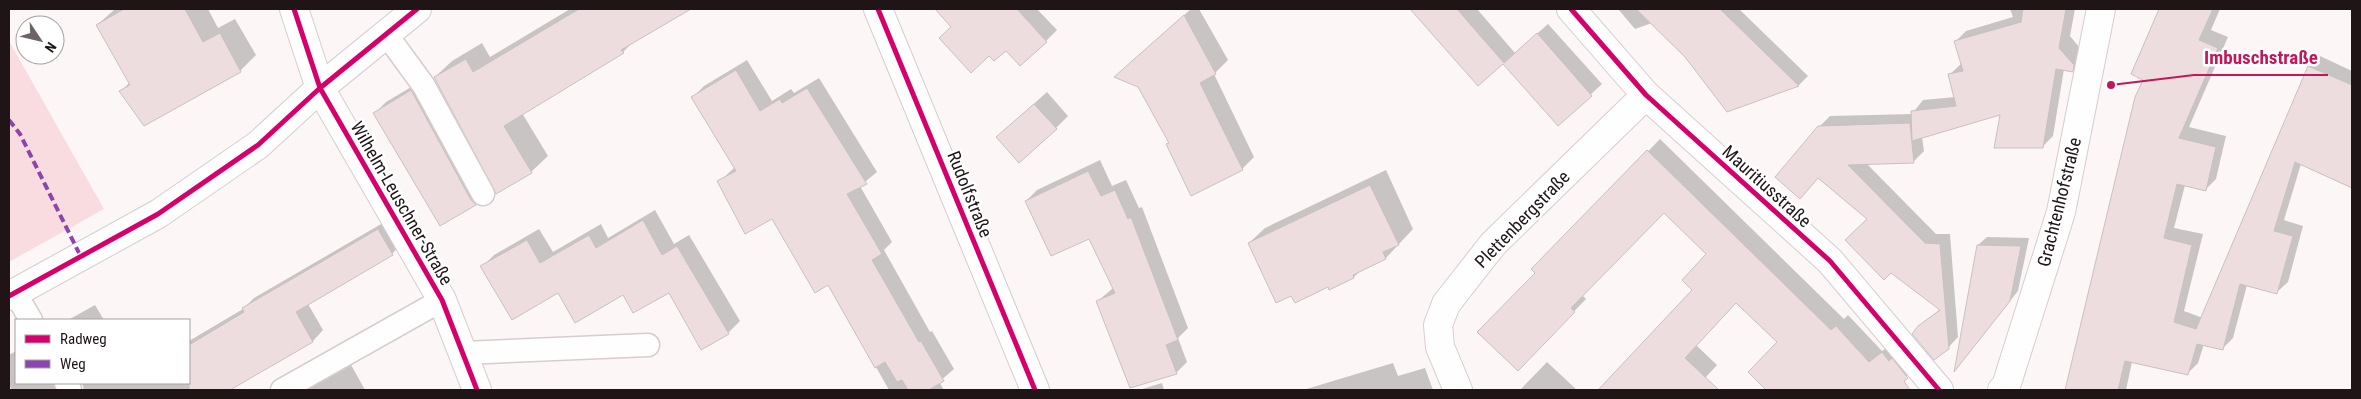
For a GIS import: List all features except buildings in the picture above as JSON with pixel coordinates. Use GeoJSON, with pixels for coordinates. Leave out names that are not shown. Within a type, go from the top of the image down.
{"type":"FeatureCollection","features":[{"type":"Feature","properties":{"kind":"street","name":"Wilhelm-Leuschner-Straße"},"geometry":{"type":"LineString","coordinates":[[294,9],[320,88],[442,300],[477,390]]}},
{"type":"Feature","properties":{"kind":"street"},"geometry":{"type":"LineString","coordinates":[[12,294],[158,214],[258,145],[320,88],[417,9]]}},
{"type":"Feature","properties":{"kind":"street","name":"Rudolfstraße"},"geometry":{"type":"LineString","coordinates":[[878,9],[1035,390]]}},
{"type":"Feature","properties":{"kind":"street","name":"Mauritiusstraße"},"geometry":{"type":"LineString","coordinates":[[1571,9],[1646,95],[1830,261],[1939,390]]}},
{"type":"Feature","properties":{"kind":"street","name":"Grachtenhofstraße"},"geometry":{"type":"LineString","coordinates":[[2002,390],[2006,386],[2061,212],[2101,9]]}},
{"type":"Feature","properties":{"kind":"street","name":"Plettenbergstraße"},"geometry":{"type":"LineString","coordinates":[[1458,390],[1440,347],[1438,326],[1446,304],[1493,244],[1646,95]]}},
{"type":"Feature","properties":{"kind":"lane"},"geometry":{"type":"LineString","coordinates":[[386,34],[424,86],[483,194]]}},
{"type":"Feature","properties":{"kind":"lane"},"geometry":{"type":"LineString","coordinates":[[12,294],[30,319]]}},
{"type":"Feature","properties":{"kind":"lane"},"geometry":{"type":"LineString","coordinates":[[282,390],[442,300]]}},
{"type":"Feature","properties":{"kind":"lane"},"geometry":{"type":"LineString","coordinates":[[464,353],[648,345]]}},
{"type":"Feature","properties":{"kind":"shaded area"},"geometry":{"type":"Polygon","coordinates":[[[9,41],[15,52],[15,65],[23,65],[104,209],[9,262],[9,41]]]}},
{"type":"Feature","properties":{"kind":"marked path"},"geometry":{"type":"LineString","coordinates":[[9,120],[20,134],[81,257]]}},
{"type":"Feature","properties":{"kind":"cycle path"},"geometry":{"type":"LineString","coordinates":[[294,9],[320,88],[442,300],[477,390]]}},
{"type":"Feature","properties":{"kind":"cycle path"},"geometry":{"type":"LineString","coordinates":[[9,296],[158,214],[258,145],[320,88],[417,9]]}},
{"type":"Feature","properties":{"kind":"cycle path"},"geometry":{"type":"LineString","coordinates":[[878,9],[1035,390]]}},
{"type":"Feature","properties":{"kind":"cycle path"},"geometry":{"type":"LineString","coordinates":[[1571,9],[1646,95],[1830,261],[1939,390]]}},
{"type":"Feature","properties":{"kind":"place","name":"Imbuschstraße"},"geometry":{"type":"Point","coordinates":[2111,85]}}]}
